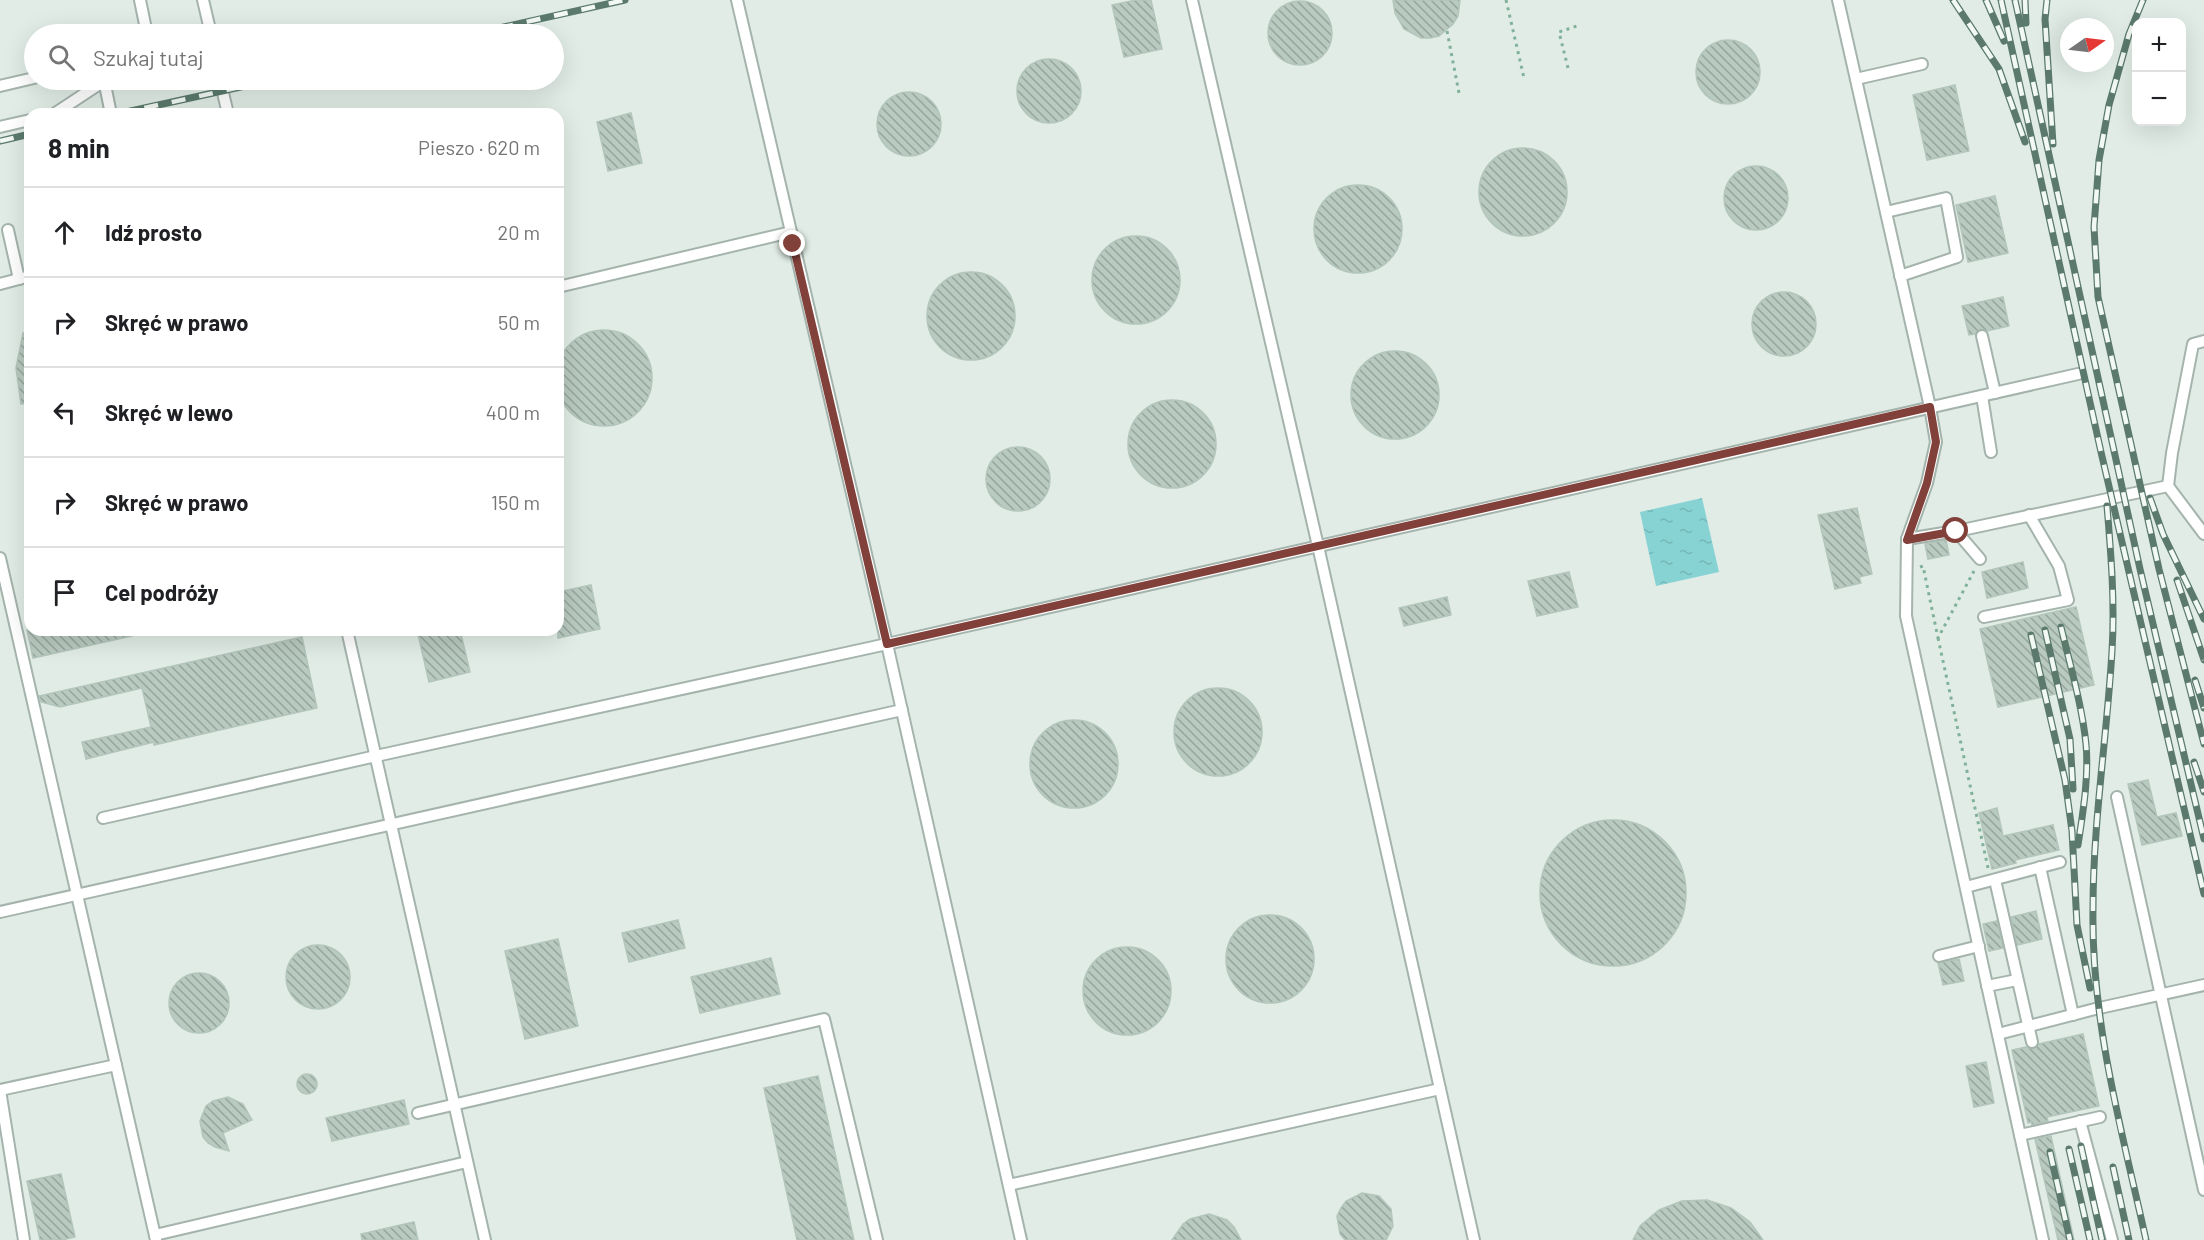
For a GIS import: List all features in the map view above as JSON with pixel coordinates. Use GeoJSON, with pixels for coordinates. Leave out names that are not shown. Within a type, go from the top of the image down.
{"type":"FeatureCollection","features":[{"type":"Feature","properties":{"kind":"lane"},"geometry":{"type":"LineString","coordinates":[[140,0],[145,24]]}},
{"type":"Feature","properties":{"kind":"lane"},"geometry":{"type":"LineString","coordinates":[[203,0],[208,24]]}},
{"type":"Feature","properties":{"kind":"lane"},"geometry":{"type":"LineString","coordinates":[[737,0],[887,644],[1021,1240]]}},
{"type":"Feature","properties":{"kind":"lane"},"geometry":{"type":"LineString","coordinates":[[1192,0],[1474,1240]]}},
{"type":"Feature","properties":{"kind":"lane"},"geometry":{"type":"LineString","coordinates":[[1838,0],[1936,442],[1927,483],[1907,540],[1906,616],[2043,1240]]}},
{"type":"Feature","properties":{"kind":"lane"},"geometry":{"type":"LineString","coordinates":[[1856,79],[1922,64]]}},
{"type":"Feature","properties":{"kind":"lane"},"geometry":{"type":"LineString","coordinates":[[0,86],[24,80]]}},
{"type":"Feature","properties":{"kind":"lane"},"geometry":{"type":"LineString","coordinates":[[63,108],[89,90]]}},
{"type":"Feature","properties":{"kind":"lane"},"geometry":{"type":"LineString","coordinates":[[106,90],[110,108]]}},
{"type":"Feature","properties":{"kind":"lane"},"geometry":{"type":"LineString","coordinates":[[222,90],[227,108]]}},
{"type":"Feature","properties":{"kind":"lane"},"geometry":{"type":"LineString","coordinates":[[0,127],[24,121]]}},
{"type":"Feature","properties":{"kind":"lane"},"geometry":{"type":"LineString","coordinates":[[1886,212],[1946,198],[1957,257],[1900,276]]}},
{"type":"Feature","properties":{"kind":"lane"},"geometry":{"type":"LineString","coordinates":[[0,284],[24,277],[8,230]]}},
{"type":"Feature","properties":{"kind":"lane"},"geometry":{"type":"LineString","coordinates":[[564,286],[791,232]]}},
{"type":"Feature","properties":{"kind":"lane"},"geometry":{"type":"LineString","coordinates":[[1982,336],[1995,393]]}},
{"type":"Feature","properties":{"kind":"lane"},"geometry":{"type":"LineString","coordinates":[[2204,341],[2193,344],[2168,486],[2204,534]]}},
{"type":"Feature","properties":{"kind":"lane"},"geometry":{"type":"LineString","coordinates":[[103,818],[887,644],[2078,374]]}},
{"type":"Feature","properties":{"kind":"lane"},"geometry":{"type":"LineString","coordinates":[[1982,396],[1991,452]]}},
{"type":"Feature","properties":{"kind":"lane"},"geometry":{"type":"LineString","coordinates":[[1907,540],[2168,486]]}},
{"type":"Feature","properties":{"kind":"lane"},"geometry":{"type":"LineString","coordinates":[[1984,617],[2068,600],[2059,566],[2029,515]]}},
{"type":"Feature","properties":{"kind":"lane"},"geometry":{"type":"LineString","coordinates":[[1956,531],[1980,559]]}},
{"type":"Feature","properties":{"kind":"lane"},"geometry":{"type":"LineString","coordinates":[[0,558],[155,1237],[467,1162]]}},
{"type":"Feature","properties":{"kind":"lane"},"geometry":{"type":"LineString","coordinates":[[348,636],[485,1240]]}},
{"type":"Feature","properties":{"kind":"lane"},"geometry":{"type":"LineString","coordinates":[[0,912],[902,710]]}},
{"type":"Feature","properties":{"kind":"lane"},"geometry":{"type":"LineString","coordinates":[[2117,797],[2204,1190]]}},
{"type":"Feature","properties":{"kind":"lane"},"geometry":{"type":"LineString","coordinates":[[1966,886],[2060,862]]}},
{"type":"Feature","properties":{"kind":"lane"},"geometry":{"type":"LineString","coordinates":[[2040,867],[2073,1015]]}},
{"type":"Feature","properties":{"kind":"lane"},"geometry":{"type":"LineString","coordinates":[[1993,880],[2032,1042]]}},
{"type":"Feature","properties":{"kind":"lane"},"geometry":{"type":"LineString","coordinates":[[1939,956],[1979,946]]}},
{"type":"Feature","properties":{"kind":"lane"},"geometry":{"type":"LineString","coordinates":[[1988,986],[2017,980]]}},
{"type":"Feature","properties":{"kind":"lane"},"geometry":{"type":"LineString","coordinates":[[1998,1034],[2204,985]]}},
{"type":"Feature","properties":{"kind":"lane"},"geometry":{"type":"LineString","coordinates":[[418,1113],[824,1019],[877,1240]]}},
{"type":"Feature","properties":{"kind":"lane"},"geometry":{"type":"LineString","coordinates":[[24,1240],[0,1090],[116,1065]]}},
{"type":"Feature","properties":{"kind":"lane"},"geometry":{"type":"LineString","coordinates":[[1009,1185],[1440,1089]]}},
{"type":"Feature","properties":{"kind":"lane"},"geometry":{"type":"LineString","coordinates":[[2020,1135],[2100,1117]]}},
{"type":"Feature","properties":{"kind":"lane"},"geometry":{"type":"LineString","coordinates":[[2080,1121],[2112,1240]]}},
{"type":"Feature","properties":{"kind":"path"},"geometry":{"type":"LineString","coordinates":[[1506,0],[1524,78]]}},
{"type":"Feature","properties":{"kind":"path"},"geometry":{"type":"LineString","coordinates":[[1568,68],[1559,32],[1577,26]]}},
{"type":"Feature","properties":{"kind":"path"},"geometry":{"type":"LineString","coordinates":[[1447,31],[1459,93]]}},
{"type":"Feature","properties":{"kind":"path"},"geometry":{"type":"LineString","coordinates":[[1938,638],[1980,559]]}},
{"type":"Feature","properties":{"kind":"path"},"geometry":{"type":"LineString","coordinates":[[1906,570],[1923,566],[1993,880]]}},
{"type":"Feature","properties":{"kind":"water"},"geometry":{"type":"Polygon","coordinates":[[[1702,498],[1719,572],[1656,586],[1640,512],[1702,498]]]}},
{"type":"Feature","properties":{"kind":"building"},"geometry":{"type":"Polygon","coordinates":[[[1136,0],[1151,0],[1162,49],[1124,57],[1112,5],[1136,0]]]}},
{"type":"Feature","properties":{"kind":"building"},"geometry":{"type":"Polygon","coordinates":[[[1393,0],[1460,0],[1458,16],[1453,24],[1439,36],[1421,38],[1404,29],[1395,13],[1393,0]]]}},
{"type":"Feature","properties":{"kind":"building"},"geometry":{"type":"Polygon","coordinates":[[[1294,1],[1306,1],[1323,10],[1330,21],[1332,33],[1330,45],[1323,56],[1306,65],[1294,65],[1282,60],[1273,51],[1268,39],[1268,27],[1273,15],[1282,6],[1294,1]]]}},
{"type":"Feature","properties":{"kind":"building"},"geometry":{"type":"Polygon","coordinates":[[[1722,40],[1734,40],[1751,49],[1758,60],[1760,72],[1758,84],[1751,95],[1734,104],[1722,104],[1710,99],[1701,90],[1696,78],[1696,66],[1701,54],[1710,45],[1722,40]]]}},
{"type":"Feature","properties":{"kind":"building"},"geometry":{"type":"Polygon","coordinates":[[[1043,59],[1055,59],[1072,68],[1079,79],[1081,91],[1079,103],[1072,114],[1055,123],[1043,123],[1031,118],[1022,109],[1017,97],[1017,85],[1022,73],[1031,64],[1043,59]]]}},
{"type":"Feature","properties":{"kind":"building"},"geometry":{"type":"Polygon","coordinates":[[[1955,85],[1969,151],[1927,160],[1913,95],[1955,85]]]}},
{"type":"Feature","properties":{"kind":"building"},"geometry":{"type":"Polygon","coordinates":[[[903,92],[915,92],[932,101],[939,112],[941,124],[939,136],[932,147],[915,156],[903,156],[891,151],[882,142],[877,130],[877,118],[882,106],[891,97],[903,92]]]}},
{"type":"Feature","properties":{"kind":"building"},"geometry":{"type":"Polygon","coordinates":[[[631,113],[642,163],[608,171],[597,122],[631,113]]]}},
{"type":"Feature","properties":{"kind":"building"},"geometry":{"type":"Polygon","coordinates":[[[1523,148],[1540,152],[1554,161],[1563,175],[1567,192],[1563,209],[1554,223],[1540,232],[1523,236],[1506,232],[1492,223],[1483,209],[1479,192],[1483,175],[1492,161],[1506,152],[1523,148]]]}},
{"type":"Feature","properties":{"kind":"building"},"geometry":{"type":"Polygon","coordinates":[[[1750,166],[1762,166],[1779,175],[1786,186],[1788,198],[1786,210],[1779,221],[1762,230],[1750,230],[1738,225],[1729,216],[1724,204],[1724,192],[1729,180],[1738,171],[1750,166]]]}},
{"type":"Feature","properties":{"kind":"building"},"geometry":{"type":"Polygon","coordinates":[[[1358,185],[1375,189],[1389,198],[1398,212],[1402,229],[1398,246],[1389,260],[1375,269],[1358,273],[1341,269],[1327,260],[1318,246],[1314,229],[1318,212],[1327,198],[1341,189],[1358,185]]]}},
{"type":"Feature","properties":{"kind":"building"},"geometry":{"type":"Polygon","coordinates":[[[1995,196],[2008,253],[1968,262],[1956,205],[1995,196]]]}},
{"type":"Feature","properties":{"kind":"building"},"geometry":{"type":"Polygon","coordinates":[[[1136,236],[1153,240],[1167,249],[1176,263],[1180,280],[1176,297],[1167,311],[1153,320],[1136,324],[1119,320],[1105,311],[1096,297],[1092,280],[1096,263],[1105,249],[1119,240],[1136,236]]]}},
{"type":"Feature","properties":{"kind":"building"},"geometry":{"type":"Polygon","coordinates":[[[971,272],[988,276],[1002,285],[1011,299],[1015,316],[1011,333],[1002,347],[988,356],[971,360],[954,356],[940,347],[931,333],[927,316],[931,299],[940,285],[954,276],[971,272]]]}},
{"type":"Feature","properties":{"kind":"building"},"geometry":{"type":"Polygon","coordinates":[[[1778,292],[1790,292],[1807,301],[1814,312],[1816,324],[1814,336],[1807,347],[1790,356],[1778,356],[1766,351],[1757,342],[1752,330],[1752,318],[1757,306],[1766,297],[1778,292]]]}},
{"type":"Feature","properties":{"kind":"building"},"geometry":{"type":"Polygon","coordinates":[[[2003,297],[2009,326],[1987,331],[1980,329],[1975,334],[1969,335],[1962,306],[2003,297]]]}},
{"type":"Feature","properties":{"kind":"building"},"geometry":{"type":"Polygon","coordinates":[[[604,330],[622,333],[631,338],[644,351],[651,369],[649,396],[638,412],[622,423],[604,426],[586,423],[577,418],[564,405],[564,351],[577,338],[586,333],[604,330]]]}},
{"type":"Feature","properties":{"kind":"building"},"geometry":{"type":"Polygon","coordinates":[[[24,333],[24,404],[21,404],[16,368],[24,333]]]}},
{"type":"Feature","properties":{"kind":"building"},"geometry":{"type":"Polygon","coordinates":[[[1395,351],[1412,355],[1426,364],[1435,378],[1439,395],[1435,412],[1426,426],[1412,435],[1395,439],[1378,435],[1364,426],[1355,412],[1351,395],[1355,378],[1364,364],[1378,355],[1395,351]]]}},
{"type":"Feature","properties":{"kind":"building"},"geometry":{"type":"Polygon","coordinates":[[[1172,400],[1189,404],[1203,413],[1212,427],[1216,444],[1212,461],[1203,475],[1189,484],[1172,488],[1155,484],[1141,475],[1132,461],[1128,444],[1132,427],[1141,413],[1155,404],[1172,400]]]}},
{"type":"Feature","properties":{"kind":"building"},"geometry":{"type":"Polygon","coordinates":[[[1012,447],[1024,447],[1041,456],[1048,467],[1050,479],[1048,491],[1041,502],[1024,511],[1012,511],[1000,506],[991,497],[986,485],[986,473],[991,461],[1000,452],[1012,447]]]}},
{"type":"Feature","properties":{"kind":"building"},"geometry":{"type":"Polygon","coordinates":[[[1857,508],[1872,574],[1859,577],[1861,583],[1835,589],[1818,515],[1857,508]]]}},
{"type":"Feature","properties":{"kind":"building"},"geometry":{"type":"Polygon","coordinates":[[[1946,540],[1949,555],[1928,559],[1925,544],[1946,540]]]}},
{"type":"Feature","properties":{"kind":"building"},"geometry":{"type":"Polygon","coordinates":[[[2023,562],[2028,588],[1987,598],[1982,572],[2023,562]]]}},
{"type":"Feature","properties":{"kind":"building"},"geometry":{"type":"Polygon","coordinates":[[[1569,572],[1578,607],[1537,616],[1528,581],[1569,572]]]}},
{"type":"Feature","properties":{"kind":"building"},"geometry":{"type":"Polygon","coordinates":[[[591,585],[600,629],[558,638],[558,636],[564,636],[564,591],[591,585]]]}},
{"type":"Feature","properties":{"kind":"building"},"geometry":{"type":"Polygon","coordinates":[[[1447,597],[1451,615],[1404,626],[1399,608],[1447,597]]]}},
{"type":"Feature","properties":{"kind":"building"},"geometry":{"type":"Polygon","coordinates":[[[2076,607],[2094,685],[1998,707],[1980,629],[2076,607]]]}},
{"type":"Feature","properties":{"kind":"building"},"geometry":{"type":"Polygon","coordinates":[[[28,636],[132,636],[33,658],[28,636]]]}},
{"type":"Feature","properties":{"kind":"building"},"geometry":{"type":"Polygon","coordinates":[[[418,636],[461,636],[470,672],[429,682],[418,636]]]}},
{"type":"Feature","properties":{"kind":"building"},"geometry":{"type":"Polygon","coordinates":[[[302,637],[317,708],[154,745],[154,742],[86,759],[82,742],[151,727],[142,688],[60,707],[41,702],[39,696],[302,637]]]}},
{"type":"Feature","properties":{"kind":"building"},"geometry":{"type":"Polygon","coordinates":[[[1218,688],[1235,692],[1249,701],[1258,715],[1262,732],[1258,749],[1249,763],[1235,772],[1218,776],[1201,772],[1187,763],[1178,749],[1174,732],[1178,715],[1187,701],[1201,692],[1218,688]]]}},
{"type":"Feature","properties":{"kind":"building"},"geometry":{"type":"Polygon","coordinates":[[[1074,720],[1091,724],[1105,733],[1114,747],[1118,764],[1114,781],[1105,795],[1091,804],[1074,808],[1057,804],[1043,795],[1034,781],[1030,764],[1034,747],[1043,733],[1057,724],[1074,720]]]}},
{"type":"Feature","properties":{"kind":"building"},"geometry":{"type":"Polygon","coordinates":[[[2148,780],[2157,817],[2176,813],[2182,836],[2142,845],[2128,784],[2148,780]]]}},
{"type":"Feature","properties":{"kind":"building"},"geometry":{"type":"Polygon","coordinates":[[[1997,808],[2003,836],[2053,825],[2059,850],[2015,860],[2016,863],[1992,869],[1979,813],[1997,808]]]}},
{"type":"Feature","properties":{"kind":"building"},"geometry":{"type":"Polygon","coordinates":[[[1613,820],[1641,825],[1665,841],[1681,865],[1686,893],[1681,921],[1665,945],[1641,961],[1613,966],[1585,961],[1561,945],[1545,921],[1540,893],[1545,865],[1561,841],[1585,825],[1613,820]]]}},
{"type":"Feature","properties":{"kind":"building"},"geometry":{"type":"Polygon","coordinates":[[[2036,911],[2042,939],[2017,945],[2011,917],[2036,911]]]}},
{"type":"Feature","properties":{"kind":"building"},"geometry":{"type":"Polygon","coordinates":[[[1270,915],[1287,919],[1301,928],[1310,942],[1314,959],[1310,976],[1301,990],[1287,999],[1270,1003],[1253,999],[1239,990],[1230,976],[1226,959],[1230,942],[1239,928],[1253,919],[1270,915]]]}},
{"type":"Feature","properties":{"kind":"building"},"geometry":{"type":"Polygon","coordinates":[[[678,920],[685,948],[629,962],[622,933],[678,920]]]}},
{"type":"Feature","properties":{"kind":"building"},"geometry":{"type":"Polygon","coordinates":[[[1997,921],[2003,948],[1989,951],[1983,924],[1997,921]]]}},
{"type":"Feature","properties":{"kind":"building"},"geometry":{"type":"Polygon","coordinates":[[[558,939],[578,1026],[525,1039],[505,951],[558,939]]]}},
{"type":"Feature","properties":{"kind":"building"},"geometry":{"type":"Polygon","coordinates":[[[312,945],[324,945],[341,954],[348,965],[350,977],[348,989],[341,1000],[324,1009],[312,1009],[300,1004],[291,995],[286,983],[286,971],[291,959],[300,950],[312,945]]]}},
{"type":"Feature","properties":{"kind":"building"},"geometry":{"type":"Polygon","coordinates":[[[1127,947],[1144,951],[1158,960],[1167,974],[1171,991],[1167,1008],[1158,1022],[1144,1031],[1127,1035],[1110,1031],[1096,1022],[1087,1008],[1083,991],[1087,974],[1096,960],[1110,951],[1127,947]]]}},
{"type":"Feature","properties":{"kind":"building"},"geometry":{"type":"Polygon","coordinates":[[[771,958],[780,994],[700,1013],[691,977],[771,958]]]}},
{"type":"Feature","properties":{"kind":"building"},"geometry":{"type":"Polygon","coordinates":[[[1959,959],[1964,981],[1943,985],[1938,963],[1959,959]]]}},
{"type":"Feature","properties":{"kind":"building"},"geometry":{"type":"Polygon","coordinates":[[[199,973],[216,978],[224,986],[229,1003],[224,1020],[216,1028],[199,1033],[182,1028],[174,1020],[169,1003],[174,986],[182,978],[199,973]]]}},
{"type":"Feature","properties":{"kind":"building"},"geometry":{"type":"Polygon","coordinates":[[[2083,1034],[2099,1106],[2047,1117],[2048,1121],[2032,1125],[2031,1122],[2028,1123],[2012,1050],[2026,1047],[2033,1049],[2039,1044],[2083,1034]]]}},
{"type":"Feature","properties":{"kind":"building"},"geometry":{"type":"Polygon","coordinates":[[[1986,1062],[1994,1103],[1974,1107],[1966,1066],[1986,1062]]]}},
{"type":"Feature","properties":{"kind":"building"},"geometry":{"type":"Polygon","coordinates":[[[307,1074],[314,1077],[317,1084],[314,1091],[307,1094],[300,1091],[297,1084],[300,1077],[307,1074]]]}},
{"type":"Feature","properties":{"kind":"building"},"geometry":{"type":"Polygon","coordinates":[[[818,1076],[854,1240],[797,1240],[764,1088],[818,1076]]]}},
{"type":"Feature","properties":{"kind":"building"},"geometry":{"type":"Polygon","coordinates":[[[228,1097],[243,1104],[252,1120],[223,1133],[229,1151],[208,1143],[203,1137],[200,1121],[206,1106],[213,1101],[228,1097]]]}},
{"type":"Feature","properties":{"kind":"building"},"geometry":{"type":"Polygon","coordinates":[[[404,1100],[409,1124],[332,1141],[326,1118],[404,1100]]]}},
{"type":"Feature","properties":{"kind":"building"},"geometry":{"type":"Polygon","coordinates":[[[2051,1136],[2074,1240],[2058,1240],[2035,1139],[2051,1136]]]}},
{"type":"Feature","properties":{"kind":"building"},"geometry":{"type":"Polygon","coordinates":[[[61,1174],[75,1237],[62,1240],[40,1240],[27,1181],[61,1174]]]}},
{"type":"Feature","properties":{"kind":"building"},"geometry":{"type":"Polygon","coordinates":[[[1362,1193],[1379,1196],[1391,1209],[1393,1226],[1386,1240],[1345,1240],[1340,1234],[1337,1216],[1341,1208],[1346,1201],[1362,1193]]]}},
{"type":"Feature","properties":{"kind":"building"},"geometry":{"type":"Polygon","coordinates":[[[1707,1200],[1731,1208],[1750,1222],[1763,1240],[1633,1240],[1640,1226],[1659,1210],[1682,1201],[1707,1200]]]}},
{"type":"Feature","properties":{"kind":"building"},"geometry":{"type":"Polygon","coordinates":[[[1209,1214],[1227,1220],[1241,1240],[1172,1240],[1183,1224],[1190,1219],[1209,1214]]]}},
{"type":"Feature","properties":{"kind":"building"},"geometry":{"type":"Polygon","coordinates":[[[414,1222],[418,1240],[362,1240],[361,1234],[414,1222]]]}},
{"type":"Feature","properties":{"kind":"railway"},"geometry":{"type":"LineString","coordinates":[[517,24],[625,0]]}},
{"type":"Feature","properties":{"kind":"railway"},"geometry":{"type":"LineString","coordinates":[[1953,0],[1999,69],[2025,142]]}},
{"type":"Feature","properties":{"kind":"railway"},"geometry":{"type":"LineString","coordinates":[[1986,0],[2004,41]]}},
{"type":"Feature","properties":{"kind":"railway"},"geometry":{"type":"LineString","coordinates":[[2001,0],[2101,452],[2204,894]]}},
{"type":"Feature","properties":{"kind":"railway"},"geometry":{"type":"LineString","coordinates":[[2015,0],[2140,569],[2204,839]]}},
{"type":"Feature","properties":{"kind":"railway"},"geometry":{"type":"LineString","coordinates":[[2025,0],[2026,23]]}},
{"type":"Feature","properties":{"kind":"railway"},"geometry":{"type":"LineString","coordinates":[[2047,0],[2045,19],[2053,144]]}},
{"type":"Feature","properties":{"kind":"railway"},"geometry":{"type":"LineString","coordinates":[[2143,0],[2129,34],[2109,105],[2099,160],[2094,227],[2098,297],[2159,569],[2204,744]]}},
{"type":"Feature","properties":{"kind":"railway"},"geometry":{"type":"LineString","coordinates":[[145,108],[227,90]]}},
{"type":"Feature","properties":{"kind":"railway"},"geometry":{"type":"LineString","coordinates":[[0,141],[24,135]]}},
{"type":"Feature","properties":{"kind":"railway"},"geometry":{"type":"LineString","coordinates":[[2150,498],[2163,534],[2204,619]]}},
{"type":"Feature","properties":{"kind":"railway"},"geometry":{"type":"LineString","coordinates":[[2107,506],[2113,633],[2095,844],[2094,951],[2097,993],[2110,1076],[2146,1240]]}},
{"type":"Feature","properties":{"kind":"railway"},"geometry":{"type":"LineString","coordinates":[[2177,580],[2204,660]]}},
{"type":"Feature","properties":{"kind":"railway"},"geometry":{"type":"LineString","coordinates":[[2061,627],[2079,700],[2087,756],[2084,807],[2078,845]]}},
{"type":"Feature","properties":{"kind":"railway"},"geometry":{"type":"LineString","coordinates":[[2045,630],[2070,739],[2073,789]]}},
{"type":"Feature","properties":{"kind":"railway"},"geometry":{"type":"LineString","coordinates":[[2031,635],[2065,780],[2072,831],[2077,925],[2090,988]]}},
{"type":"Feature","properties":{"kind":"railway"},"geometry":{"type":"LineString","coordinates":[[2195,680],[2204,708]]}},
{"type":"Feature","properties":{"kind":"railway"},"geometry":{"type":"LineString","coordinates":[[2194,762],[2204,792]]}},
{"type":"Feature","properties":{"kind":"railway"},"geometry":{"type":"LineString","coordinates":[[2081,1146],[2102,1240]]}},
{"type":"Feature","properties":{"kind":"railway"},"geometry":{"type":"LineString","coordinates":[[2069,1149],[2090,1240]]}},
{"type":"Feature","properties":{"kind":"railway"},"geometry":{"type":"LineString","coordinates":[[2050,1152],[2070,1240]]}},
{"type":"Feature","properties":{"kind":"railway"},"geometry":{"type":"LineString","coordinates":[[2113,1167],[2129,1240]]}},
{"type":"Feature","properties":{"kind":"route"},"geometry":{"type":"LineString","coordinates":[[793,244],[887,644],[1930,407],[1936,442],[1927,483],[1907,540],[1956,531]]}}]}
